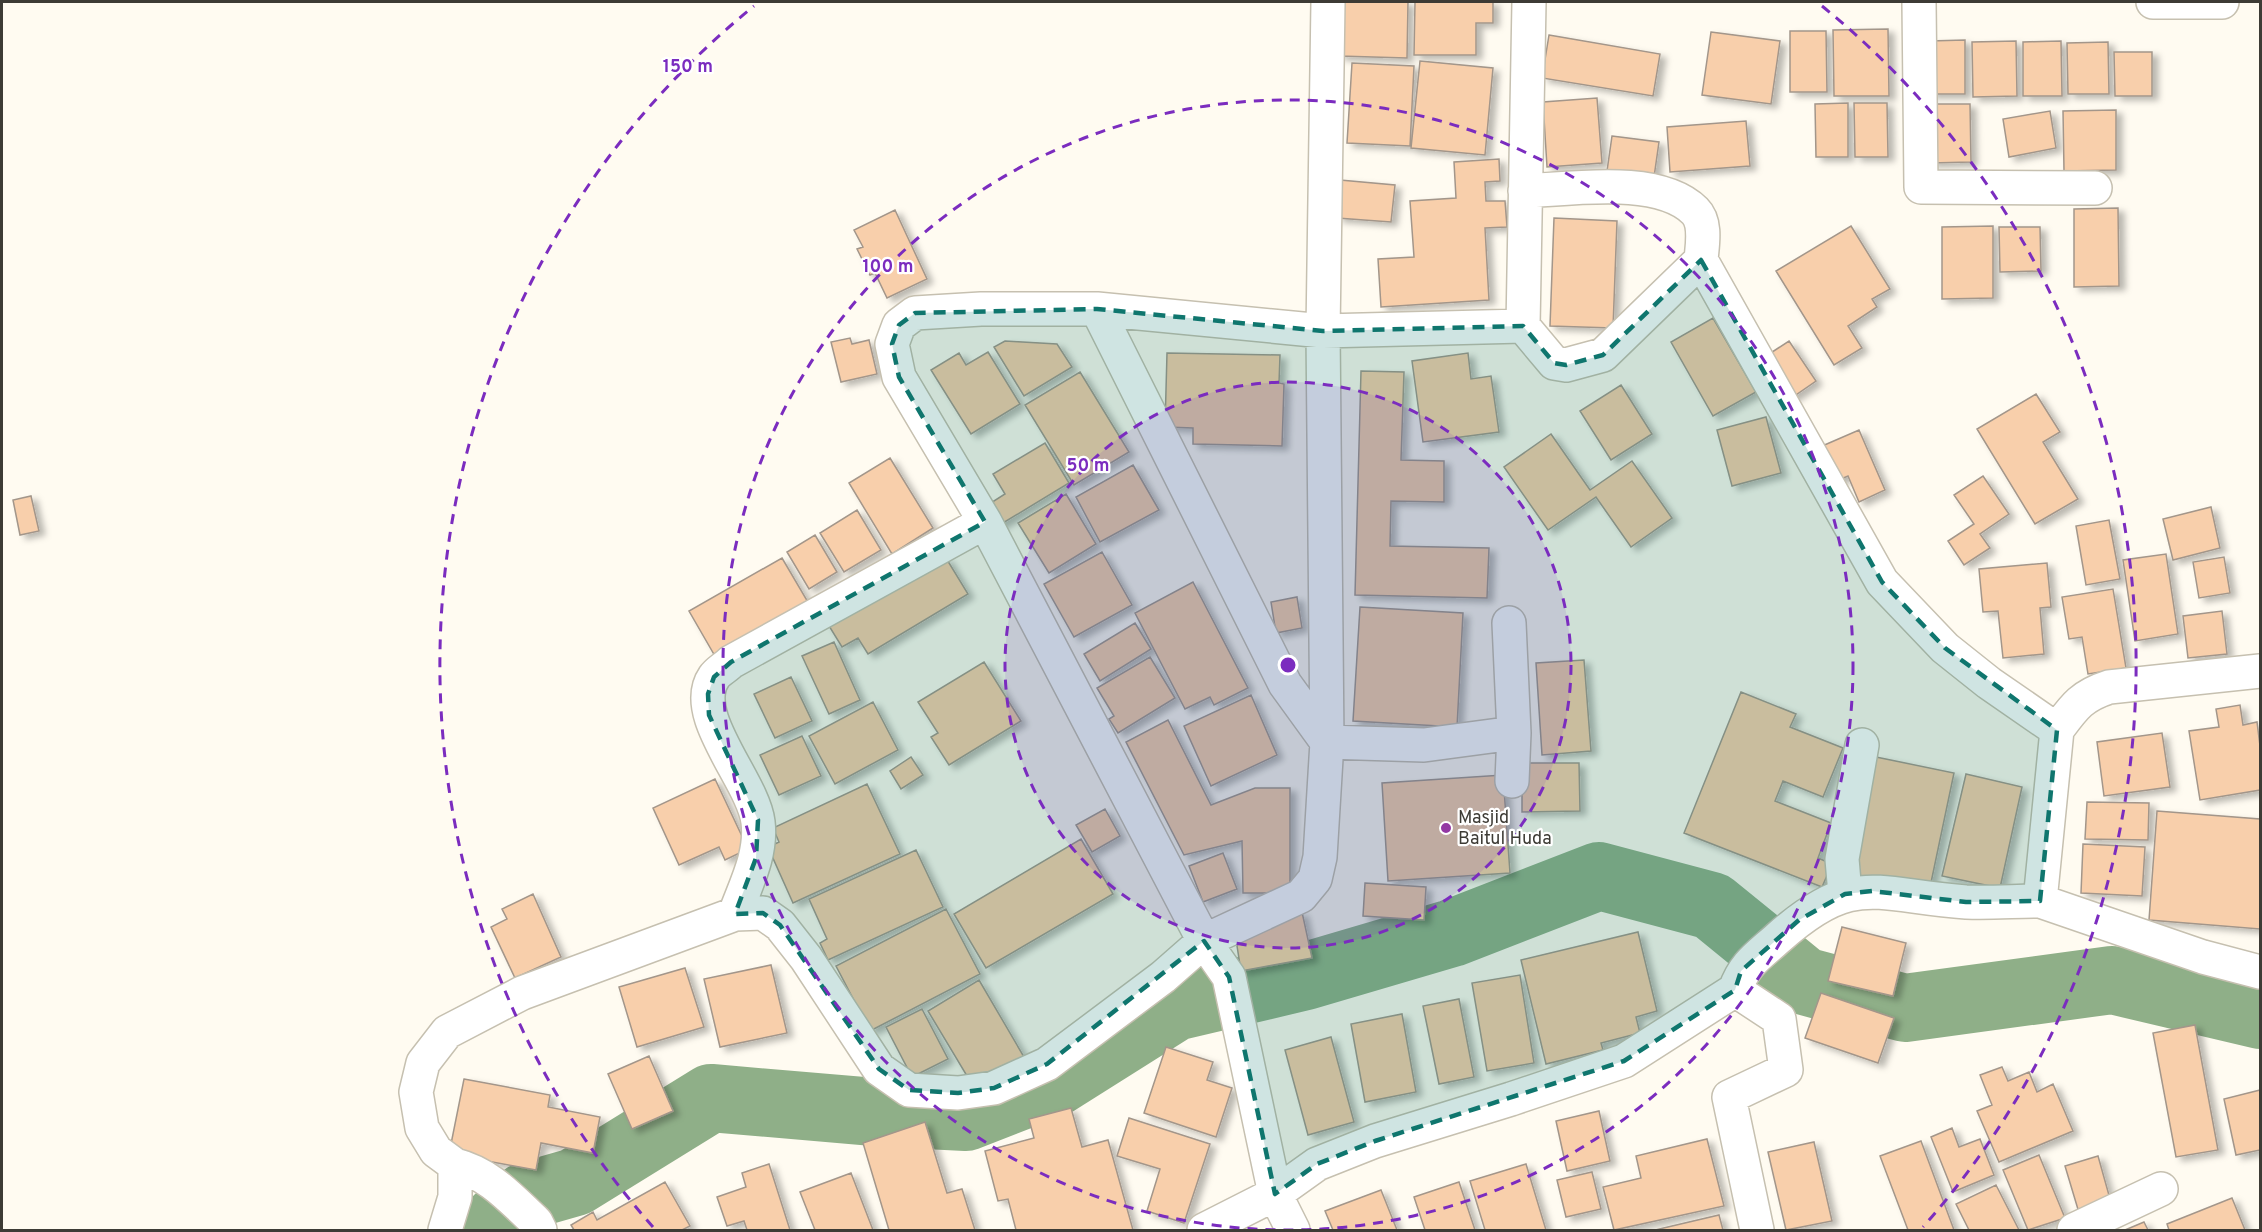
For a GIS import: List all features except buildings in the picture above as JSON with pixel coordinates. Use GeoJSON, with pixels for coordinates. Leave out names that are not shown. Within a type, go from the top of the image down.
{"type":"FeatureCollection","features":[{"type":"Feature","properties":{"kind":"street"},"geometry":{"type":"LineString","coordinates":[[538,1226],[492,1180],[474,1170],[454,1165],[435,1151],[422,1128],[417,1092],[423,1064],[447,1032],[522,993],[735,914],[762,914],[780,925],[806,958],[879,1069],[909,1090],[958,1093],[994,1088],[1047,1064],[1163,977],[1204,941],[1301,896],[1315,879],[1320,858],[1327,742],[1323,331],[1328,2]]}},
{"type":"Feature","properties":{"kind":"street"},"geometry":{"type":"LineString","coordinates":[[1529,2],[1523,326],[1554,363],[1566,365],[1603,355],[1701,260]]}},
{"type":"Feature","properties":{"kind":"street"},"geometry":{"type":"LineString","coordinates":[[1919,2],[1921,188],[2095,188]]}},
{"type":"Feature","properties":{"kind":"street"},"geometry":{"type":"LineString","coordinates":[[2152,2],[2222,2]]}},
{"type":"Feature","properties":{"kind":"street"},"geometry":{"type":"LineString","coordinates":[[1525,190],[1639,188],[1671,197],[1696,212],[1703,232],[1701,260],[1882,582],[1945,648],[1989,683],[2057,730]]}},
{"type":"Feature","properties":{"kind":"street"},"geometry":{"type":"LineString","coordinates":[[1293,1230],[1275,1194],[1229,976],[1204,941],[985,522],[898,377],[892,344],[898,325],[915,313],[981,309],[1097,309],[1323,331],[1523,326]]}},
{"type":"Feature","properties":{"kind":"street"},"geometry":{"type":"LineString","coordinates":[[1097,309],[1286,684],[1327,742]]}},
{"type":"Feature","properties":{"kind":"street"},"geometry":{"type":"LineString","coordinates":[[735,914],[756,858],[758,820],[749,794],[709,715],[708,694],[714,677],[731,662],[985,522]]}},
{"type":"Feature","properties":{"kind":"street"},"geometry":{"type":"LineString","coordinates":[[1509,623],[1514,733],[1512,781]]}},
{"type":"Feature","properties":{"kind":"street"},"geometry":{"type":"LineString","coordinates":[[2040,901],[2057,730],[2074,707],[2089,694],[2109,687],[2260,671]]}},
{"type":"Feature","properties":{"kind":"street"},"geometry":{"type":"LineString","coordinates":[[1327,742],[1424,745],[1514,733]]}},
{"type":"Feature","properties":{"kind":"street"},"geometry":{"type":"LineString","coordinates":[[1845,894],[1842,859],[1862,745]]}},
{"type":"Feature","properties":{"kind":"street"},"geometry":{"type":"LineString","coordinates":[[1204,1230],[1275,1194],[1317,1164],[1376,1141],[1624,1061],[1738,981],[1799,920],[1822,904],[1845,894],[1872,891],[1966,902],[2040,901],[2203,957],[2260,972]]}},
{"type":"Feature","properties":{"kind":"street"},"geometry":{"type":"LineString","coordinates":[[1738,981],[1779,1019],[1786,1070],[1730,1097],[1757,1230]]}},
{"type":"Feature","properties":{"kind":"street"},"geometry":{"type":"LineString","coordinates":[[445,1230],[455,1197],[454,1165]]}},
{"type":"Feature","properties":{"kind":"street"},"geometry":{"type":"LineString","coordinates":[[2074,1230],[2161,1189]]}},
{"type":"Feature","properties":{"kind":"highlighted area"},"geometry":{"type":"Polygon","coordinates":[[[1701,260],[1882,582],[1945,648],[2057,730],[2040,901],[1966,902],[1872,891],[1845,894],[1799,920],[1741,971],[1735,990],[1624,1061],[1375,1141],[1317,1164],[1275,1194],[1229,977],[1204,941],[1047,1064],[994,1088],[958,1093],[909,1090],[879,1069],[780,925],[763,913],[735,914],[756,858],[758,820],[709,715],[708,694],[714,677],[731,662],[985,522],[899,377],[892,344],[899,325],[915,313],[1097,309],[1323,331],[1523,326],[1554,363],[1566,365],[1603,355],[1701,260]]]}},
{"type":"Feature","properties":{"kind":"waterway"},"geometry":{"type":"LineString","coordinates":[[497,1230],[497,1220],[526,1196],[575,1182],[711,1098],[886,1113],[966,1117],[1056,1082],[1175,1007],[1306,976],[1452,933],[1599,876],[1712,906],[1804,981],[1905,1008],[2112,980],[2260,1015]]}},
{"type":"Feature","properties":{"kind":"place","name":"Masjid Baitul Huda"},"geometry":{"type":"Point","coordinates":[1446,828]}}]}
